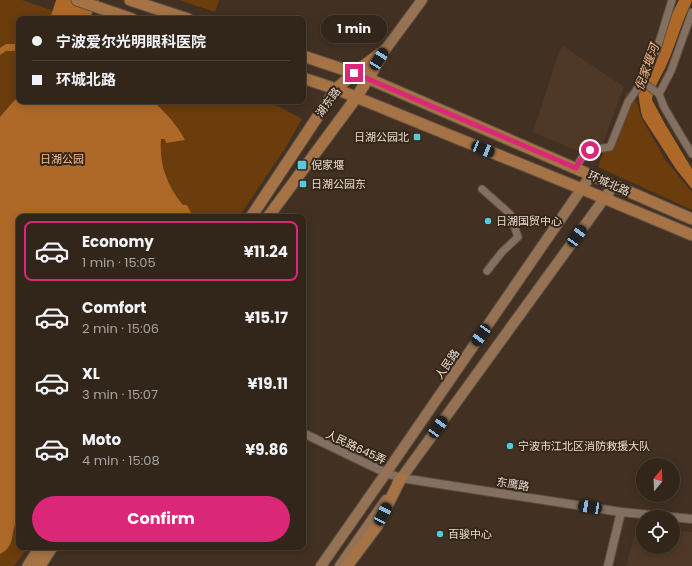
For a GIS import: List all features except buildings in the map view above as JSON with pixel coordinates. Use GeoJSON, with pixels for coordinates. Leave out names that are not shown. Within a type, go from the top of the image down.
{"type":"FeatureCollection","features":[{"type":"Feature","properties":{"kind":"main road"},"geometry":{"type":"LineString","coordinates":[[77,0],[123,16]]}},
{"type":"Feature","properties":{"kind":"main road"},"geometry":{"type":"LineString","coordinates":[[130,0],[179,16]]}},
{"type":"Feature","properties":{"kind":"main road"},"geometry":{"type":"LineString","coordinates":[[385,50],[422,0]]}},
{"type":"Feature","properties":{"kind":"main road","name":"湖东路"},"geometry":{"type":"LineString","coordinates":[[253,214],[336,90],[354,73],[385,50]]}},
{"type":"Feature","properties":{"kind":"main road","name":"湖东路"},"geometry":{"type":"LineString","coordinates":[[270,214],[356,98],[385,50]]}},
{"type":"Feature","properties":{"kind":"main road","name":"环城北路"},"geometry":{"type":"LineString","coordinates":[[306,57],[367,78],[692,219]]}},
{"type":"Feature","properties":{"kind":"main road","name":"环城北路"},"geometry":{"type":"LineString","coordinates":[[306,79],[605,198],[692,236]]}},
{"type":"Feature","properties":{"kind":"main road","name":"人民路"},"geometry":{"type":"LineString","coordinates":[[321,566],[591,175]]}},
{"type":"Feature","properties":{"kind":"main road"},"geometry":{"type":"LineString","coordinates":[[340,566],[401,478],[614,185]]}},
{"type":"Feature","properties":{"kind":"main road"},"geometry":{"type":"LineString","coordinates":[[347,566],[377,526],[401,478]]}},
{"type":"Feature","properties":{"kind":"main road"},"geometry":{"type":"LineString","coordinates":[[35,565],[39,550]]}},
{"type":"Feature","properties":{"kind":"main road"},"geometry":{"type":"LineString","coordinates":[[35,565],[49,550]]}},
{"type":"Feature","properties":{"kind":"street"},"geometry":{"type":"LineString","coordinates":[[576,168],[581,159],[590,150],[610,147],[628,102],[642,82],[657,49],[672,0]]}},
{"type":"Feature","properties":{"kind":"street"},"geometry":{"type":"LineString","coordinates":[[658,94],[671,71],[692,12]]}},
{"type":"Feature","properties":{"kind":"street"},"geometry":{"type":"LineString","coordinates":[[642,82],[658,94],[692,154]]}},
{"type":"Feature","properties":{"kind":"street"},"geometry":{"type":"LineString","coordinates":[[482,189],[510,214],[518,237],[502,252],[486,272]]}},
{"type":"Feature","properties":{"kind":"street","name":"人民路645弄"},"geometry":{"type":"LineString","coordinates":[[306,434],[386,473],[401,478]]}},
{"type":"Feature","properties":{"kind":"street","name":"东鹰路"},"geometry":{"type":"LineString","coordinates":[[401,478],[621,512],[692,519]]}},
{"type":"Feature","properties":{"kind":"street"},"geometry":{"type":"LineString","coordinates":[[608,566],[621,512]]}},
{"type":"Feature","properties":{"kind":"shaded area"},"geometry":{"type":"Polygon","coordinates":[[[56,0],[99,0],[91,16],[51,16],[56,0]]]}},
{"type":"Feature","properties":{"kind":"shaded area"},"geometry":{"type":"Polygon","coordinates":[[[679,0],[692,0],[652,100],[692,169],[692,189],[676,169],[643,118],[638,92],[652,73],[672,14],[679,0]]]}},
{"type":"Feature","properties":{"kind":"shaded area"},"geometry":{"type":"Polygon","coordinates":[[[6,44],[16,44],[16,51],[6,51],[0,55],[0,48],[6,44]]]}},
{"type":"Feature","properties":{"kind":"shaded area"},"geometry":{"type":"Polygon","coordinates":[[[563,46],[624,87],[597,159],[533,132],[560,49],[563,46]]]}},
{"type":"Feature","properties":{"kind":"shaded area"},"geometry":{"type":"Polygon","coordinates":[[[16,99],[16,104],[156,104],[171,120],[185,140],[166,143],[165,139],[161,139],[161,157],[168,182],[177,198],[183,205],[187,205],[192,214],[16,214],[16,523],[9,547],[0,554],[0,117],[16,99]]]}},
{"type":"Feature","properties":{"kind":"shaded area"},"geometry":{"type":"Polygon","coordinates":[[[636,530],[636,554],[680,554],[680,531],[692,532],[692,566],[626,566],[636,530]]]}},
{"type":"Feature","properties":{"kind":"green space","name":"日湖公园"},"geometry":{"type":"Polygon","coordinates":[[[0,0],[22,0],[68,16],[16,16],[16,104],[272,104],[302,119],[284,150],[241,214],[16,214],[16,550],[27,550],[14,566],[0,566],[0,0]]]}},
{"type":"Feature","properties":{"kind":"green space"},"geometry":{"type":"Polygon","coordinates":[[[179,0],[219,0],[215,12],[179,0]]]}},
{"type":"Feature","properties":{"kind":"green space"},"geometry":{"type":"Polygon","coordinates":[[[627,92],[638,104],[642,119],[666,161],[692,192],[692,210],[598,167],[627,92]]]}},
{"type":"Feature","properties":{"kind":"place","name":"日湖公园北"},"geometry":{"type":"Point","coordinates":[417,137]}},
{"type":"Feature","properties":{"kind":"place","name":"倪家堰"},"geometry":{"type":"Point","coordinates":[302,165]}},
{"type":"Feature","properties":{"kind":"place","name":"日湖公园东"},"geometry":{"type":"Point","coordinates":[303,184]}},
{"type":"Feature","properties":{"kind":"place","name":"日湖国贸中心"},"geometry":{"type":"Point","coordinates":[488,221]}},
{"type":"Feature","properties":{"kind":"place","name":"宁波市江北区消防救援大队"},"geometry":{"type":"Point","coordinates":[510,446]}},
{"type":"Feature","properties":{"kind":"place","name":"百骏中心"},"geometry":{"type":"Point","coordinates":[440,534]}},
{"type":"Feature","properties":{"kind":"route"},"geometry":{"type":"LineString","coordinates":[[354,73],[576,168],[581,159],[590,150]]}},
{"type":"Feature","properties":{"kind":"water label","name":"倪家堰河"},"geometry":{"type":"Point","coordinates":[647,67]}}]}
